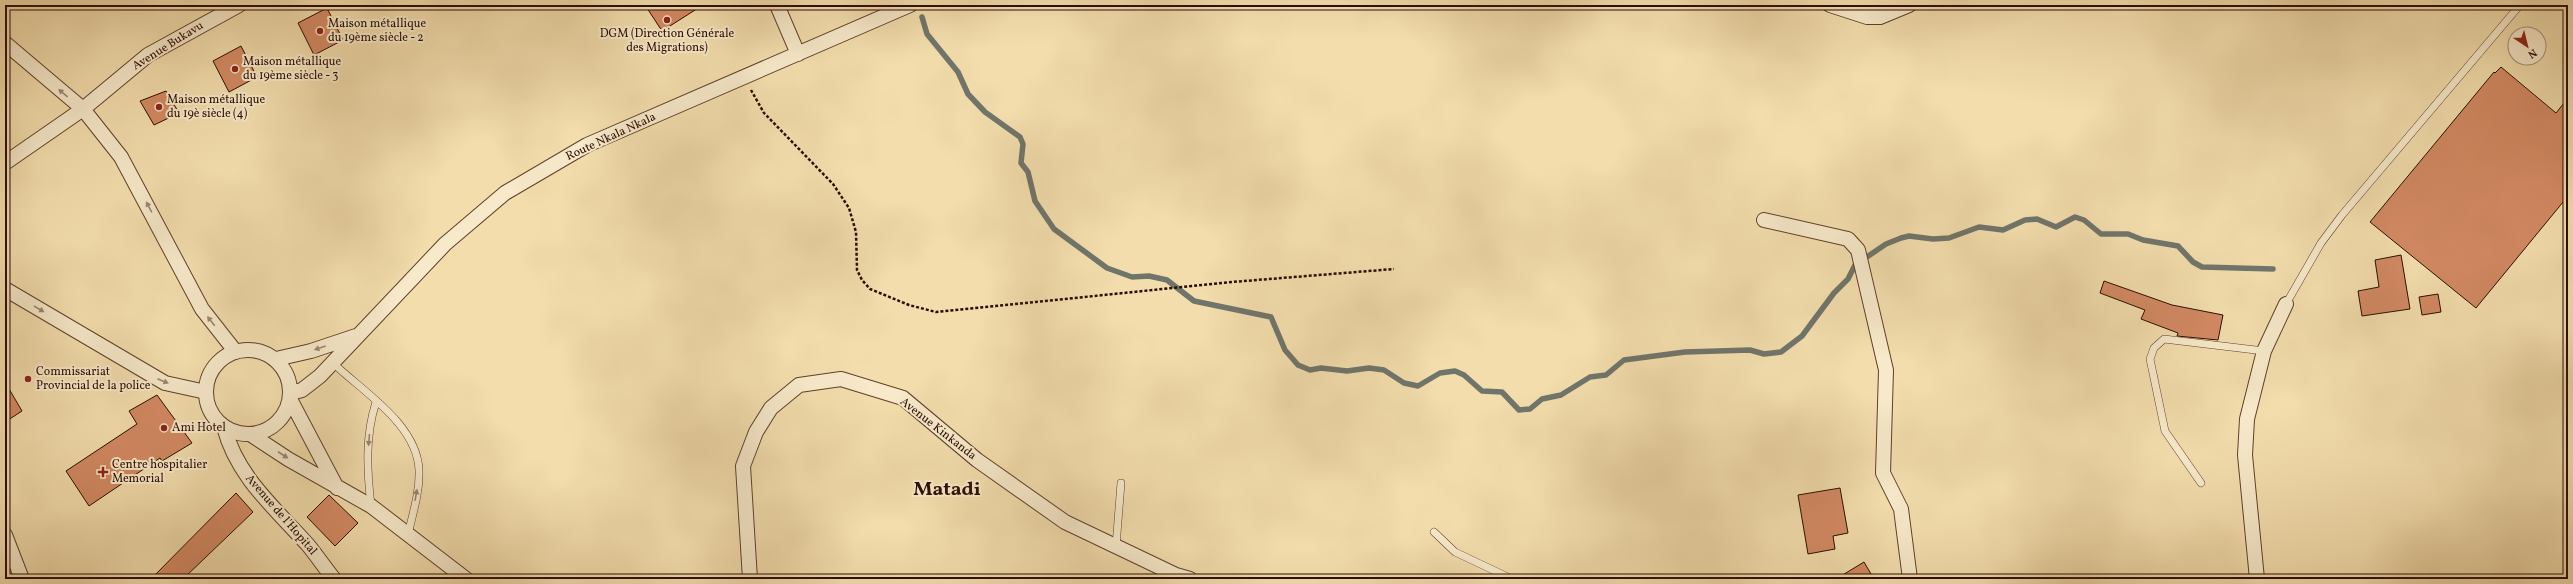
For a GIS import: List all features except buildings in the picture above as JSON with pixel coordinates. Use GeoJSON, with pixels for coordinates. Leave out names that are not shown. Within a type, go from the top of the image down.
{"type":"FeatureCollection","features":[{"type":"Feature","properties":{"kind":"street","name":"Avenue Bukavu"},"geometry":{"type":"LineString","coordinates":[[5,163],[83,109],[148,55],[239,5]]}},
{"type":"Feature","properties":{"kind":"street"},"geometry":{"type":"LineString","coordinates":[[777,5],[798,54]]}},
{"type":"Feature","properties":{"kind":"street","name":"Route Nkala Nkala"},"geometry":{"type":"LineString","coordinates":[[290,396],[311,384],[333,363],[356,336],[445,244],[505,193],[587,145],[910,5]]}},
{"type":"Feature","properties":{"kind":"street"},"geometry":{"type":"LineString","coordinates":[[1830,5],[1867,17],[1880,17],[1910,5]]}},
{"type":"Feature","properties":{"kind":"street"},"geometry":{"type":"LineString","coordinates":[[5,43],[83,109],[121,157],[202,309],[235,351]]}},
{"type":"Feature","properties":{"kind":"street"},"geometry":{"type":"LineString","coordinates":[[1764,220],[1848,239],[1858,250],[1886,370],[1883,473],[1901,509],[1910,579]]}},
{"type":"Feature","properties":{"kind":"street"},"geometry":{"type":"LineString","coordinates":[[5,289],[165,383],[206,392]]}},
{"type":"Feature","properties":{"kind":"street"},"geometry":{"type":"LineString","coordinates":[[2257,579],[2245,438],[2251,399],[2264,351],[2286,304]]}},
{"type":"Feature","properties":{"kind":"street"},"geometry":{"type":"LineString","coordinates":[[276,360],[311,351],[356,336]]}},
{"type":"Feature","properties":{"kind":"street"},"geometry":{"type":"LineString","coordinates":[[290,396],[285,412],[276,423],[264,431],[250,434],[237,432],[224,427],[214,417],[208,405],[206,392],[209,374],[220,360],[235,351],[250,349],[264,352],[276,360],[285,370],[290,396],[338,488]]}},
{"type":"Feature","properties":{"kind":"street","name":"Avenue Kinkanda"},"geometry":{"type":"LineString","coordinates":[[750,579],[743,466],[756,432],[771,408],[799,385],[841,379],[903,398],[977,460],[1065,522],[1180,578]]}},
{"type":"Feature","properties":{"kind":"street","name":"Avenue de l'Hopital"},"geometry":{"type":"LineString","coordinates":[[224,427],[236,460],[255,488],[308,546],[334,579]]}},
{"type":"Feature","properties":{"kind":"street"},"geometry":{"type":"LineString","coordinates":[[250,434],[338,488],[371,506],[466,579]]}},
{"type":"Feature","properties":{"kind":"street"},"geometry":{"type":"LineString","coordinates":[[5,535],[22,579]]}},
{"type":"Feature","properties":{"kind":"lane"},"geometry":{"type":"LineString","coordinates":[[2286,304],[2314,255],[2342,215],[2520,5]]}},
{"type":"Feature","properties":{"kind":"lane"},"geometry":{"type":"LineString","coordinates":[[2201,483],[2165,431],[2150,359],[2154,348],[2164,339],[2264,351]]}},
{"type":"Feature","properties":{"kind":"lane"},"geometry":{"type":"LineString","coordinates":[[333,363],[406,430],[415,448],[419,477],[408,534]]}},
{"type":"Feature","properties":{"kind":"lane"},"geometry":{"type":"LineString","coordinates":[[371,506],[366,462],[370,421],[376,402]]}},
{"type":"Feature","properties":{"kind":"lane"},"geometry":{"type":"LineString","coordinates":[[1116,546],[1121,483]]}},
{"type":"Feature","properties":{"kind":"lane"},"geometry":{"type":"LineString","coordinates":[[1434,532],[1454,552],[1512,579]]}},
{"type":"Feature","properties":{"kind":"path"},"geometry":{"type":"LineString","coordinates":[[743,78],[764,113],[833,184],[849,208],[856,232],[857,270],[862,280],[870,289],[909,305],[936,312],[1232,282],[1394,268]]}},
{"type":"Feature","properties":{"kind":"waterway"},"geometry":{"type":"LineString","coordinates":[[922,17],[927,34],[958,72],[968,94],[985,112],[1020,137],[1023,144],[1021,163],[1028,172],[1035,201],[1054,229],[1107,268],[1132,277],[1149,276],[1167,280],[1194,301],[1271,317],[1285,350],[1298,365],[1310,370],[1321,368],[1347,371],[1369,368],[1384,370],[1404,383],[1418,386],[1440,373],[1455,371],[1464,375],[1482,391],[1502,392],[1519,410],[1530,409],[1542,399],[1561,395],[1590,377],[1606,375],[1624,360],[1685,352],[1750,350],[1764,354],[1781,352],[1802,336],[1834,293],[1848,279],[1855,265],[1886,244],[1909,236],[1933,239],[1949,238],[1979,227],[2003,230],[2025,220],[2037,219],[2056,227],[2075,217],[2084,220],[2101,234],[2128,234],[2143,240],[2178,246],[2193,262],[2202,267],[2273,269]]}},
{"type":"Feature","properties":{"kind":"place","name":"DGM (Direction Générale des Migrations)"},"geometry":{"type":"Point","coordinates":[667,20]}},
{"type":"Feature","properties":{"kind":"place","name":"Maison métallique du 19ème siècle - 2"},"geometry":{"type":"Point","coordinates":[320,31]}},
{"type":"Feature","properties":{"kind":"place","name":"Maison métallique du 19ème siècle - 3"},"geometry":{"type":"Point","coordinates":[235,69]}},
{"type":"Feature","properties":{"kind":"place","name":"Maison métallique du 19è siècle (4)"},"geometry":{"type":"Point","coordinates":[159,107]}},
{"type":"Feature","properties":{"kind":"place","name":"Commissariat Provincial de la police"},"geometry":{"type":"Point","coordinates":[28,379]}},
{"type":"Feature","properties":{"kind":"place","name":"Ami Hotel"},"geometry":{"type":"Point","coordinates":[164,428]}},
{"type":"Feature","properties":{"kind":"place","name":"Centre hospitalier Memorial"},"geometry":{"type":"Point","coordinates":[103,472]}},
{"type":"Feature","properties":{"kind":"district","name":"Matadi"},"geometry":{"type":"Point","coordinates":[947,490]}}]}
